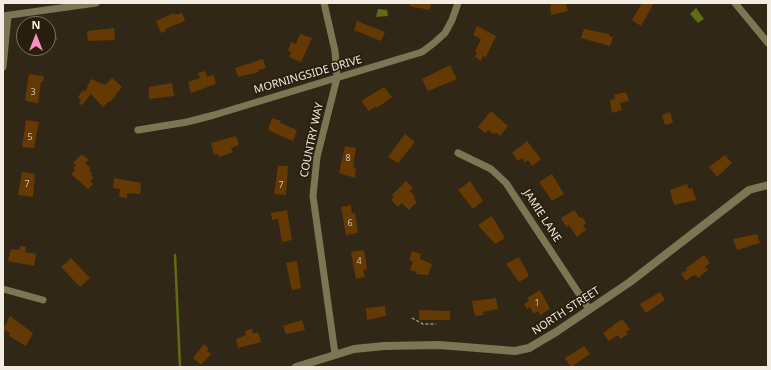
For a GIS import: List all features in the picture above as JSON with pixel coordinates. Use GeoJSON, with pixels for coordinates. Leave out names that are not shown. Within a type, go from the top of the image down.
{"type":"FeatureCollection","features":[{"type":"Feature","properties":{"kind":"street"},"geometry":{"type":"LineString","coordinates":[[3,67],[6,16],[96,3]]}},
{"type":"Feature","properties":{"kind":"street","name":"COUNTRY WAY"},"geometry":{"type":"LineString","coordinates":[[324,3],[335,51],[337,78],[317,157],[313,196],[335,354]]}},
{"type":"Feature","properties":{"kind":"street","name":"MORNINGSIDE DRIVE"},"geometry":{"type":"LineString","coordinates":[[138,130],[214,116],[422,52],[445,33],[452,20],[458,3]]}},
{"type":"Feature","properties":{"kind":"street"},"geometry":{"type":"LineString","coordinates":[[736,3],[768,43]]}},
{"type":"Feature","properties":{"kind":"street","name":"JAMIE LANE"},"geometry":{"type":"LineString","coordinates":[[458,152],[491,169],[506,182],[589,309]]}},
{"type":"Feature","properties":{"kind":"street","name":"NORTH STREET"},"geometry":{"type":"LineString","coordinates":[[296,367],[354,349],[411,344],[515,351],[529,348],[544,340],[630,282],[749,190],[768,185]]}},
{"type":"Feature","properties":{"kind":"street"},"geometry":{"type":"LineString","coordinates":[[3,289],[43,300]]}},
{"type":"Feature","properties":{"kind":"path"},"geometry":{"type":"LineString","coordinates":[[412,318],[423,324],[436,324]]}},
{"type":"Feature","properties":{"kind":"shaded area"},"geometry":{"type":"Polygon","coordinates":[[[696,8],[704,19],[698,23],[690,14],[696,8]]]}},
{"type":"Feature","properties":{"kind":"shaded area"},"geometry":{"type":"Polygon","coordinates":[[[378,9],[387,10],[388,16],[376,17],[378,9]]]}},
{"type":"Feature","properties":{"kind":"building"},"geometry":{"type":"Polygon","coordinates":[[[410,3],[431,3],[430,10],[409,6],[410,3]]]}},
{"type":"Feature","properties":{"kind":"building"},"geometry":{"type":"Polygon","coordinates":[[[554,3],[566,3],[568,11],[551,15],[550,5],[554,3]]]}},
{"type":"Feature","properties":{"kind":"building"},"geometry":{"type":"Polygon","coordinates":[[[642,3],[654,3],[641,26],[632,20],[642,3]]]}},
{"type":"Feature","properties":{"kind":"building"},"geometry":{"type":"Polygon","coordinates":[[[174,13],[175,15],[182,13],[185,21],[165,29],[166,31],[161,33],[156,21],[174,13]]]}},
{"type":"Feature","properties":{"kind":"building"},"geometry":{"type":"Polygon","coordinates":[[[357,21],[385,32],[381,41],[354,30],[357,21]]]}},
{"type":"Feature","properties":{"kind":"building"},"geometry":{"type":"Polygon","coordinates":[[[477,26],[496,36],[486,57],[483,56],[481,61],[475,57],[477,52],[475,51],[481,39],[473,35],[477,26]]]}},
{"type":"Feature","properties":{"kind":"building"},"geometry":{"type":"Polygon","coordinates":[[[114,28],[115,40],[88,41],[87,31],[114,28]]]}},
{"type":"Feature","properties":{"kind":"building"},"geometry":{"type":"Polygon","coordinates":[[[584,29],[609,34],[609,36],[613,37],[610,46],[581,38],[584,29]]]}},
{"type":"Feature","properties":{"kind":"building"},"geometry":{"type":"Polygon","coordinates":[[[300,34],[312,38],[301,62],[289,57],[291,52],[288,51],[291,42],[296,44],[300,34]]]}},
{"type":"Feature","properties":{"kind":"building"},"geometry":{"type":"Polygon","coordinates":[[[263,59],[266,68],[258,70],[259,72],[238,77],[235,68],[263,59]]]}},
{"type":"Feature","properties":{"kind":"building"},"geometry":{"type":"Polygon","coordinates":[[[450,65],[457,79],[428,91],[422,79],[450,65]]]}},
{"type":"Feature","properties":{"kind":"building"},"geometry":{"type":"Polygon","coordinates":[[[205,71],[207,77],[214,75],[216,84],[191,93],[188,82],[200,78],[198,73],[205,71]]]}},
{"type":"Feature","properties":{"kind":"building"},"geometry":{"type":"Polygon","coordinates":[[[29,74],[44,76],[43,82],[41,82],[38,103],[25,101],[29,74]]]}},
{"type":"Feature","properties":{"kind":"building"},"geometry":{"type":"Polygon","coordinates":[[[112,78],[122,87],[110,102],[109,101],[103,107],[91,94],[82,105],[79,104],[81,100],[78,97],[83,90],[85,92],[91,79],[105,85],[112,78]]]}},
{"type":"Feature","properties":{"kind":"building"},"geometry":{"type":"Polygon","coordinates":[[[172,83],[174,96],[149,99],[149,87],[172,83]]]}},
{"type":"Feature","properties":{"kind":"building"},"geometry":{"type":"Polygon","coordinates":[[[384,87],[392,97],[377,108],[376,106],[369,111],[361,101],[384,87]]]}},
{"type":"Feature","properties":{"kind":"building"},"geometry":{"type":"Polygon","coordinates":[[[626,92],[629,101],[620,103],[622,110],[612,113],[610,100],[615,99],[614,95],[626,92]]]}},
{"type":"Feature","properties":{"kind":"building"},"geometry":{"type":"Polygon","coordinates":[[[491,111],[508,126],[500,136],[497,133],[493,134],[488,130],[485,133],[478,127],[491,111]]]}},
{"type":"Feature","properties":{"kind":"building"},"geometry":{"type":"Polygon","coordinates":[[[670,112],[673,123],[665,125],[662,115],[670,112]]]}},
{"type":"Feature","properties":{"kind":"building"},"geometry":{"type":"Polygon","coordinates":[[[272,118],[297,130],[293,141],[268,130],[272,118]]]}},
{"type":"Feature","properties":{"kind":"building"},"geometry":{"type":"Polygon","coordinates":[[[26,120],[39,122],[34,148],[22,147],[26,120]]]}},
{"type":"Feature","properties":{"kind":"building"},"geometry":{"type":"Polygon","coordinates":[[[405,134],[415,142],[398,163],[388,157],[405,134]]]}},
{"type":"Feature","properties":{"kind":"building"},"geometry":{"type":"Polygon","coordinates":[[[236,136],[239,145],[231,148],[233,152],[219,157],[218,154],[214,155],[211,143],[236,136]]]}},
{"type":"Feature","properties":{"kind":"building"},"geometry":{"type":"Polygon","coordinates":[[[527,141],[541,159],[532,166],[528,160],[525,162],[522,158],[518,161],[512,153],[527,141]]]}},
{"type":"Feature","properties":{"kind":"building"},"geometry":{"type":"Polygon","coordinates":[[[345,146],[356,148],[353,167],[356,168],[355,178],[339,173],[345,146]]]}},
{"type":"Feature","properties":{"kind":"building"},"geometry":{"type":"Polygon","coordinates":[[[82,154],[89,160],[85,163],[91,169],[89,170],[94,178],[90,181],[93,184],[88,189],[71,174],[75,170],[73,168],[76,165],[73,163],[82,154]]]}},
{"type":"Feature","properties":{"kind":"building"},"geometry":{"type":"Polygon","coordinates":[[[725,155],[732,163],[717,177],[709,167],[725,155]]]}},
{"type":"Feature","properties":{"kind":"building"},"geometry":{"type":"Polygon","coordinates":[[[278,166],[288,166],[286,195],[274,194],[278,166]]]}},
{"type":"Feature","properties":{"kind":"building"},"geometry":{"type":"Polygon","coordinates":[[[22,172],[35,174],[33,197],[18,195],[22,172]]]}},
{"type":"Feature","properties":{"kind":"building"},"geometry":{"type":"Polygon","coordinates":[[[552,174],[564,194],[552,201],[539,182],[552,174]]]}},
{"type":"Feature","properties":{"kind":"building"},"geometry":{"type":"Polygon","coordinates":[[[114,178],[141,183],[140,194],[127,193],[127,198],[119,197],[120,189],[113,188],[114,178]]]}},
{"type":"Feature","properties":{"kind":"building"},"geometry":{"type":"Polygon","coordinates":[[[406,181],[413,188],[410,191],[417,202],[409,210],[402,203],[398,207],[391,200],[394,197],[392,195],[406,181]]]}},
{"type":"Feature","properties":{"kind":"building"},"geometry":{"type":"Polygon","coordinates":[[[470,181],[483,201],[473,209],[458,190],[470,181]]]}},
{"type":"Feature","properties":{"kind":"building"},"geometry":{"type":"Polygon","coordinates":[[[687,184],[689,189],[692,188],[696,200],[674,205],[670,190],[687,184]]]}},
{"type":"Feature","properties":{"kind":"building"},"geometry":{"type":"Polygon","coordinates":[[[351,205],[352,214],[355,213],[358,233],[346,235],[341,207],[351,205]]]}},
{"type":"Feature","properties":{"kind":"building"},"geometry":{"type":"Polygon","coordinates":[[[287,210],[292,240],[282,242],[278,219],[272,220],[271,213],[287,210]]]}},
{"type":"Feature","properties":{"kind":"building"},"geometry":{"type":"Polygon","coordinates":[[[574,210],[586,223],[583,225],[586,230],[577,237],[569,225],[566,227],[561,218],[574,210]]]}},
{"type":"Feature","properties":{"kind":"building"},"geometry":{"type":"Polygon","coordinates":[[[492,216],[505,238],[495,244],[478,225],[492,216]]]}},
{"type":"Feature","properties":{"kind":"building"},"geometry":{"type":"Polygon","coordinates":[[[757,234],[760,243],[737,250],[733,239],[757,234]]]}},
{"type":"Feature","properties":{"kind":"building"},"geometry":{"type":"Polygon","coordinates":[[[20,246],[26,247],[25,252],[36,254],[34,266],[8,261],[11,249],[19,250],[20,246]]]}},
{"type":"Feature","properties":{"kind":"building"},"geometry":{"type":"Polygon","coordinates":[[[364,250],[367,269],[363,270],[365,277],[356,279],[351,252],[364,250]]]}},
{"type":"Feature","properties":{"kind":"building"},"geometry":{"type":"Polygon","coordinates":[[[412,251],[421,254],[420,259],[432,264],[428,275],[416,274],[417,272],[410,270],[413,262],[409,260],[412,251]]]}},
{"type":"Feature","properties":{"kind":"building"},"geometry":{"type":"Polygon","coordinates":[[[704,255],[710,263],[705,267],[708,270],[698,278],[696,275],[692,276],[686,281],[681,274],[687,270],[686,268],[704,255]]]}},
{"type":"Feature","properties":{"kind":"building"},"geometry":{"type":"Polygon","coordinates":[[[519,257],[529,276],[519,282],[506,264],[519,257]]]}},
{"type":"Feature","properties":{"kind":"building"},"geometry":{"type":"Polygon","coordinates":[[[71,258],[90,278],[80,287],[61,267],[71,258]]]}},
{"type":"Feature","properties":{"kind":"building"},"geometry":{"type":"Polygon","coordinates":[[[297,261],[301,288],[292,290],[286,263],[297,261]]]}},
{"type":"Feature","properties":{"kind":"building"},"geometry":{"type":"Polygon","coordinates":[[[540,290],[550,309],[540,315],[538,311],[534,314],[530,307],[527,309],[524,304],[529,301],[527,298],[540,290]]]}},
{"type":"Feature","properties":{"kind":"building"},"geometry":{"type":"Polygon","coordinates":[[[660,292],[665,300],[646,313],[640,304],[660,292]]]}},
{"type":"Feature","properties":{"kind":"building"},"geometry":{"type":"Polygon","coordinates":[[[496,298],[498,309],[483,312],[484,315],[475,316],[472,301],[496,298]]]}},
{"type":"Feature","properties":{"kind":"building"},"geometry":{"type":"Polygon","coordinates":[[[385,306],[386,316],[367,320],[366,308],[385,306]]]}},
{"type":"Feature","properties":{"kind":"building"},"geometry":{"type":"Polygon","coordinates":[[[419,310],[450,311],[450,320],[419,320],[419,310]]]}},
{"type":"Feature","properties":{"kind":"building"},"geometry":{"type":"Polygon","coordinates":[[[10,316],[33,333],[26,346],[9,336],[10,333],[3,329],[10,316]]]}},
{"type":"Feature","properties":{"kind":"building"},"geometry":{"type":"Polygon","coordinates":[[[622,319],[630,329],[626,332],[628,334],[620,339],[618,335],[609,341],[603,333],[622,319]]]}},
{"type":"Feature","properties":{"kind":"building"},"geometry":{"type":"Polygon","coordinates":[[[302,320],[305,330],[286,334],[283,326],[302,320]]]}},
{"type":"Feature","properties":{"kind":"building"},"geometry":{"type":"Polygon","coordinates":[[[252,329],[253,334],[258,332],[261,342],[238,348],[236,339],[246,335],[245,331],[252,329]]]}},
{"type":"Feature","properties":{"kind":"building"},"geometry":{"type":"Polygon","coordinates":[[[204,344],[209,349],[207,351],[211,354],[201,365],[193,358],[204,344]]]}},
{"type":"Feature","properties":{"kind":"building"},"geometry":{"type":"Polygon","coordinates":[[[584,346],[590,354],[571,367],[565,358],[584,346]]]}},
{"type":"Feature","properties":{"kind":"waterway"},"geometry":{"type":"LineString","coordinates":[[175,255],[180,367]]}}]}
